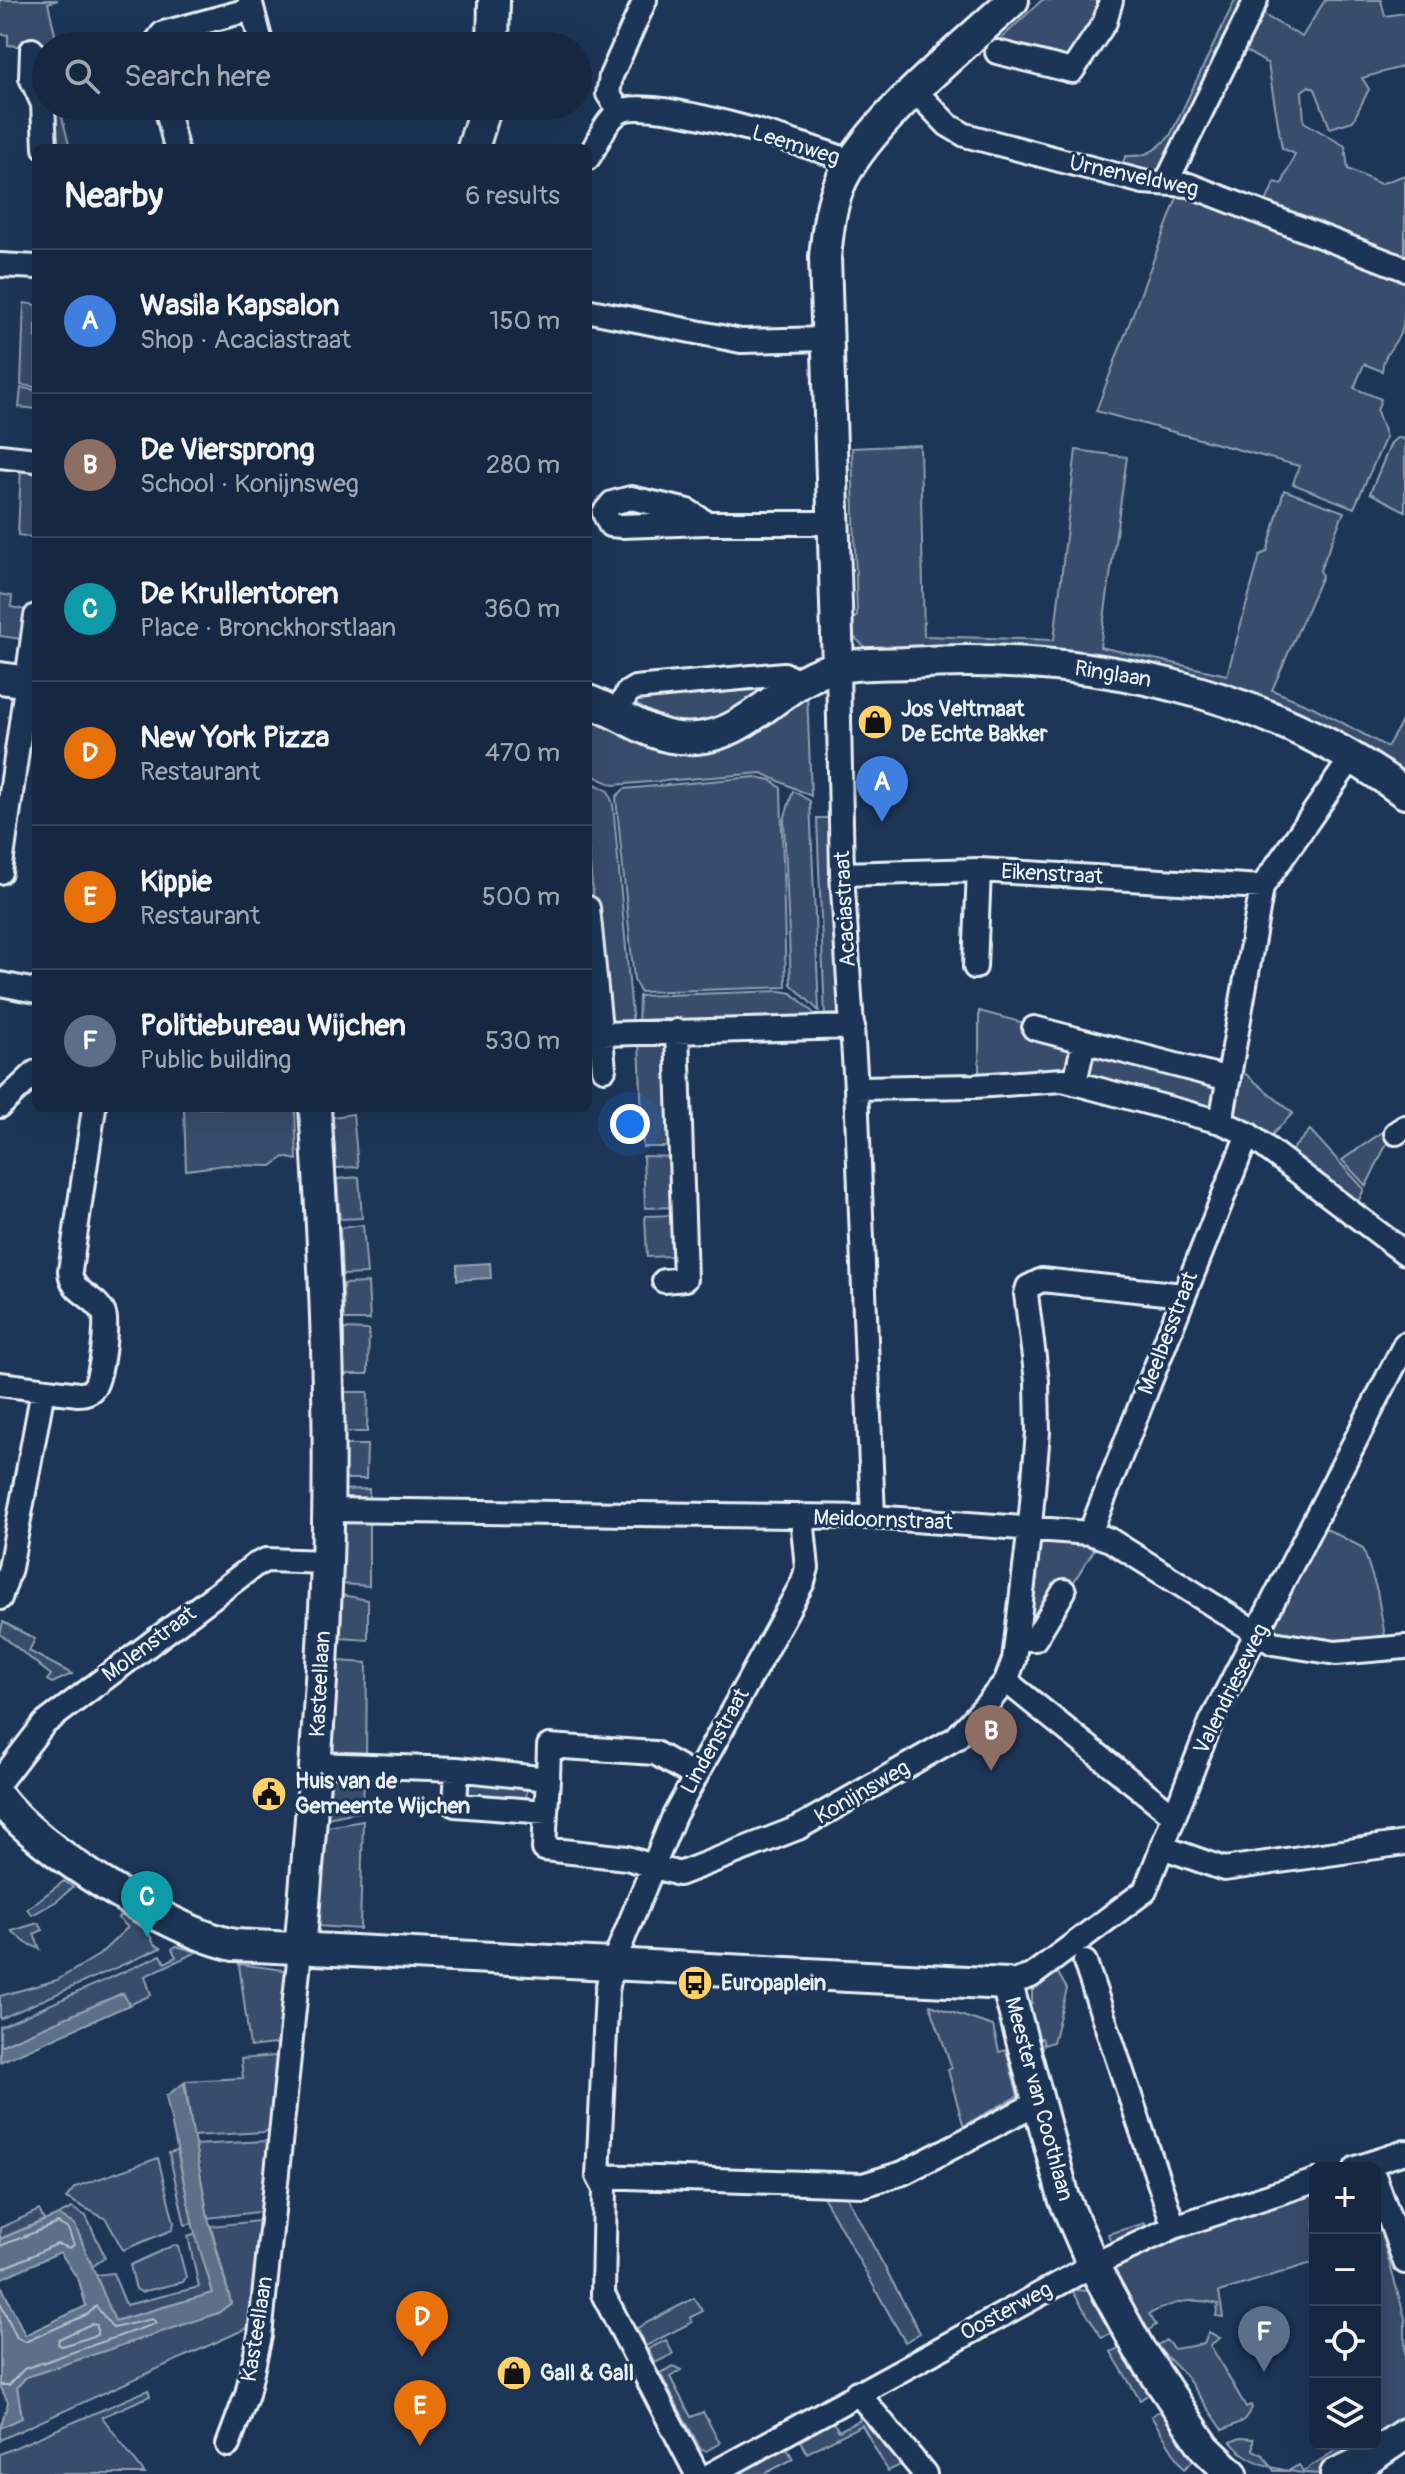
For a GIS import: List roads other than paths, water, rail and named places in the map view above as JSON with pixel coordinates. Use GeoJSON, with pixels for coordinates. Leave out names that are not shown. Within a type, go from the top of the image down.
{"type":"FeatureCollection","features":[{"type":"Feature","properties":{"kind":"street"},"geometry":{"type":"LineString","coordinates":[[493,32],[494,0]]}},
{"type":"Feature","properties":{"kind":"street"},"geometry":{"type":"LineString","coordinates":[[592,151],[608,123],[620,111],[608,94],[611,76],[645,0]]}},
{"type":"Feature","properties":{"kind":"street","name":"Leemweg"},"geometry":{"type":"LineString","coordinates":[[620,111],[640,106],[655,107],[820,149],[853,162],[883,123],[1013,0]]}},
{"type":"Feature","properties":{"kind":"street"},"geometry":{"type":"LineString","coordinates":[[1167,181],[1256,0]]}},
{"type":"Feature","properties":{"kind":"street"},"geometry":{"type":"LineString","coordinates":[[997,52],[1072,71],[1105,22],[1108,1]]}},
{"type":"Feature","properties":{"kind":"street"},"geometry":{"type":"LineString","coordinates":[[166,32],[251,4],[258,32]]}},
{"type":"Feature","properties":{"kind":"street"},"geometry":{"type":"LineString","coordinates":[[32,50],[32,80]]}},
{"type":"Feature","properties":{"kind":"street","name":"Urnenveldweg"},"geometry":{"type":"LineString","coordinates":[[916,92],[948,125],[965,135],[1143,182],[1167,181],[1189,185],[1405,269]]}},
{"type":"Feature","properties":{"kind":"street"},"geometry":{"type":"LineString","coordinates":[[44,120],[45,144]]}},
{"type":"Feature","properties":{"kind":"street"},"geometry":{"type":"LineString","coordinates":[[169,120],[175,144]]}},
{"type":"Feature","properties":{"kind":"street"},"geometry":{"type":"LineString","coordinates":[[474,144],[482,120]]}},
{"type":"Feature","properties":{"kind":"street","name":"Acaciastraat"},"geometry":{"type":"LineString","coordinates":[[853,162],[829,215],[825,257],[835,523],[842,874],[856,1088],[873,1517]]}},
{"type":"Feature","properties":{"kind":"street"},"geometry":{"type":"LineString","coordinates":[[0,265],[32,267]]}},
{"type":"Feature","properties":{"kind":"street"},"geometry":{"type":"LineString","coordinates":[[592,311],[741,341],[829,339]]}},
{"type":"Feature","properties":{"kind":"street"},"geometry":{"type":"LineString","coordinates":[[0,456],[32,460]]}},
{"type":"Feature","properties":{"kind":"street"},"geometry":{"type":"LineString","coordinates":[[707,523],[835,523]]}},
{"type":"Feature","properties":{"kind":"street"},"geometry":{"type":"LineString","coordinates":[[0,872],[21,681],[32,633]]}},
{"type":"Feature","properties":{"kind":"street","name":"Ringlaan"},"geometry":{"type":"LineString","coordinates":[[592,703],[670,736],[718,734],[744,724],[799,684],[838,667],[992,660],[1099,671],[1217,697],[1308,732],[1353,756],[1405,793]]}},
{"type":"Feature","properties":{"kind":"street"},"geometry":{"type":"LineString","coordinates":[[617,714],[627,693],[635,688],[784,674],[799,684]]}},
{"type":"Feature","properties":{"kind":"street"},"geometry":{"type":"LineString","coordinates":[[1221,1122],[1262,887],[1353,756]]}},
{"type":"Feature","properties":{"kind":"street"},"geometry":{"type":"LineString","coordinates":[[975,967],[979,870]]}},
{"type":"Feature","properties":{"kind":"street","name":"Eikenstraat"},"geometry":{"type":"LineString","coordinates":[[842,874],[979,870],[1262,887]]}},
{"type":"Feature","properties":{"kind":"street"},"geometry":{"type":"LineString","coordinates":[[592,944],[604,1069]]}},
{"type":"Feature","properties":{"kind":"street"},"geometry":{"type":"LineString","coordinates":[[0,984],[32,990]]}},
{"type":"Feature","properties":{"kind":"street"},"geometry":{"type":"LineString","coordinates":[[602,1034],[853,1027]]}},
{"type":"Feature","properties":{"kind":"street"},"geometry":{"type":"LineString","coordinates":[[1034,1028],[1229,1079]]}},
{"type":"Feature","properties":{"kind":"street"},"geometry":{"type":"LineString","coordinates":[[664,1281],[685,1279],[677,1031]]}},
{"type":"Feature","properties":{"kind":"street"},"geometry":{"type":"LineString","coordinates":[[1075,1082],[1084,1042]]}},
{"type":"Feature","properties":{"kind":"street"},"geometry":{"type":"LineString","coordinates":[[0,1106],[32,1076]]}},
{"type":"Feature","properties":{"kind":"street"},"geometry":{"type":"LineString","coordinates":[[856,1088],[1075,1082],[1221,1122],[1248,1134],[1405,1253]]}},
{"type":"Feature","properties":{"kind":"street"},"geometry":{"type":"LineString","coordinates":[[0,1384],[84,1394],[94,1388],[99,1375],[106,1319],[100,1308],[74,1285],[70,1271],[93,1112]]}},
{"type":"Feature","properties":{"kind":"street","name":"Kasteellaan"},"geometry":{"type":"LineString","coordinates":[[228,2445],[253,2371],[264,2294],[316,1764],[328,1510],[326,1270],[315,1112]]}},
{"type":"Feature","properties":{"kind":"street","name":"Meelbesstraat"},"geometry":{"type":"LineString","coordinates":[[1090,1533],[1248,1134]]}},
{"type":"Feature","properties":{"kind":"street","name":"Konijnsweg"},"geometry":{"type":"LineString","coordinates":[[546,1812],[544,1849],[618,1856],[679,1874],[798,1828],[956,1738],[1006,1681],[1019,1639],[1038,1419],[1037,1381],[1026,1294],[1028,1287],[1042,1280],[1183,1295]]}},
{"type":"Feature","properties":{"kind":"street","name":"Valendrieseweg"},"geometry":{"type":"LineString","coordinates":[[1007,1984],[1031,1976],[1145,1891],[1211,1722],[1405,1344]]}},
{"type":"Feature","properties":{"kind":"street"},"geometry":{"type":"LineString","coordinates":[[1,1593],[43,1390]]}},
{"type":"Feature","properties":{"kind":"street","name":"Meidoornstraat"},"geometry":{"type":"LineString","coordinates":[[328,1510],[873,1517],[1030,1526],[1090,1533],[1110,1540],[1273,1643],[1307,1651],[1336,1653],[1405,1647]]}},
{"type":"Feature","properties":{"kind":"street","name":"Lindenstraat"},"geometry":{"type":"LineString","coordinates":[[612,1966],[652,1867],[695,1776],[803,1582],[807,1568],[802,1517]]}},
{"type":"Feature","properties":{"kind":"street","name":"Molenstraat"},"geometry":{"type":"LineString","coordinates":[[0,1781],[38,1731],[255,1565],[266,1560],[327,1562]]}},
{"type":"Feature","properties":{"kind":"street"},"geometry":{"type":"LineString","coordinates":[[1019,1639],[1035,1639],[1064,1591]]}},
{"type":"Feature","properties":{"kind":"street"},"geometry":{"type":"LineString","coordinates":[[1006,1681],[1173,1815]]}},
{"type":"Feature","properties":{"kind":"street"},"geometry":{"type":"LineString","coordinates":[[457,1769],[455,1805],[546,1812],[549,1746],[655,1753],[695,1776]]}},
{"type":"Feature","properties":{"kind":"street"},"geometry":{"type":"LineString","coordinates":[[316,1764],[457,1769],[548,1779]]}},
{"type":"Feature","properties":{"kind":"street","name":"Meester van Coothlaan"},"geometry":{"type":"LineString","coordinates":[[0,1799],[36,1837],[189,1931],[234,1945],[300,1951],[1007,1984],[1064,2198],[1093,2265],[1132,2338],[1211,2463],[1232,2474]]}},
{"type":"Feature","properties":{"kind":"street"},"geometry":{"type":"LineString","coordinates":[[1162,1847],[1224,1869],[1405,1843]]}},
{"type":"Feature","properties":{"kind":"street"},"geometry":{"type":"LineString","coordinates":[[1085,1962],[1174,2227]]}},
{"type":"Feature","properties":{"kind":"street"},"geometry":{"type":"LineString","coordinates":[[612,1966],[605,2008],[598,2176],[605,2189],[603,2294],[697,2474]]}},
{"type":"Feature","properties":{"kind":"street"},"geometry":{"type":"LineString","coordinates":[[598,2176],[863,2185],[903,2173],[1037,2103]]}},
{"type":"Feature","properties":{"kind":"street"},"geometry":{"type":"LineString","coordinates":[[1381,2163],[1405,2152]]}},
{"type":"Feature","properties":{"kind":"street","name":"Oosterweg"},"geometry":{"type":"LineString","coordinates":[[712,2474],[1093,2265],[1174,2227],[1309,2183]]}},
{"type":"Feature","properties":{"kind":"street"},"geometry":{"type":"LineString","coordinates":[[1381,2202],[1405,2262]]}},
{"type":"Feature","properties":{"kind":"street"},"geometry":{"type":"LineString","coordinates":[[857,2392],[925,2474]]}},
{"type":"Feature","properties":{"kind":"street"},"geometry":{"type":"LineString","coordinates":[[1336,2474],[1361,2466],[1405,2434]]}},
{"type":"Feature","properties":{"kind":"water"},"geometry":{"type":"Polygon","coordinates":[[[490,1263],[491,1278],[457,1280],[457,1265],[490,1263]]]}},
{"type":"Feature","properties":{"kind":"water"},"geometry":{"type":"Polygon","coordinates":[[[123,1993],[129,2005],[0,2062],[0,2046],[123,1993]]]}},
{"type":"Feature","properties":{"kind":"water"},"geometry":{"type":"Polygon","coordinates":[[[184,2083],[208,2218],[231,2303],[218,2313],[26,2377],[17,2387],[22,2418],[0,2428],[8,2402],[0,2386],[0,2283],[25,2335],[86,2306],[79,2281],[60,2252],[0,2279],[0,2239],[58,2215],[75,2225],[115,2321],[213,2293],[193,2226],[166,2096],[184,2083]]]}},
{"type":"Feature","properties":{"kind":"place","name":"Jos Veltmaat De Echte Bakker"},"geometry":{"type":"Point","coordinates":[875,722]}},
{"type":"Feature","properties":{"kind":"place","name":"Wasila Kapsalon"},"geometry":{"type":"Point","coordinates":[882,822]}},
{"type":"Feature","properties":{"kind":"place","name":"De Viersprong"},"geometry":{"type":"Point","coordinates":[991,1771]}},
{"type":"Feature","properties":{"kind":"place","name":"Huis van de Gemeente Wijchen"},"geometry":{"type":"Point","coordinates":[269,1794]}},
{"type":"Feature","properties":{"kind":"place","name":"De Krullentoren"},"geometry":{"type":"Point","coordinates":[147,1937]}},
{"type":"Feature","properties":{"kind":"place","name":"Europaplein"},"geometry":{"type":"Point","coordinates":[695,1983]}},
{"type":"Feature","properties":{"kind":"place","name":"New York Pizza"},"geometry":{"type":"Point","coordinates":[422,2357]}},
{"type":"Feature","properties":{"kind":"place","name":"Politiebureau Wijchen"},"geometry":{"type":"Point","coordinates":[1264,2372]}},
{"type":"Feature","properties":{"kind":"place","name":"Gall & Gall"},"geometry":{"type":"Point","coordinates":[514,2373]}},
{"type":"Feature","properties":{"kind":"place","name":"Kippie"},"geometry":{"type":"Point","coordinates":[420,2446]}}]}
